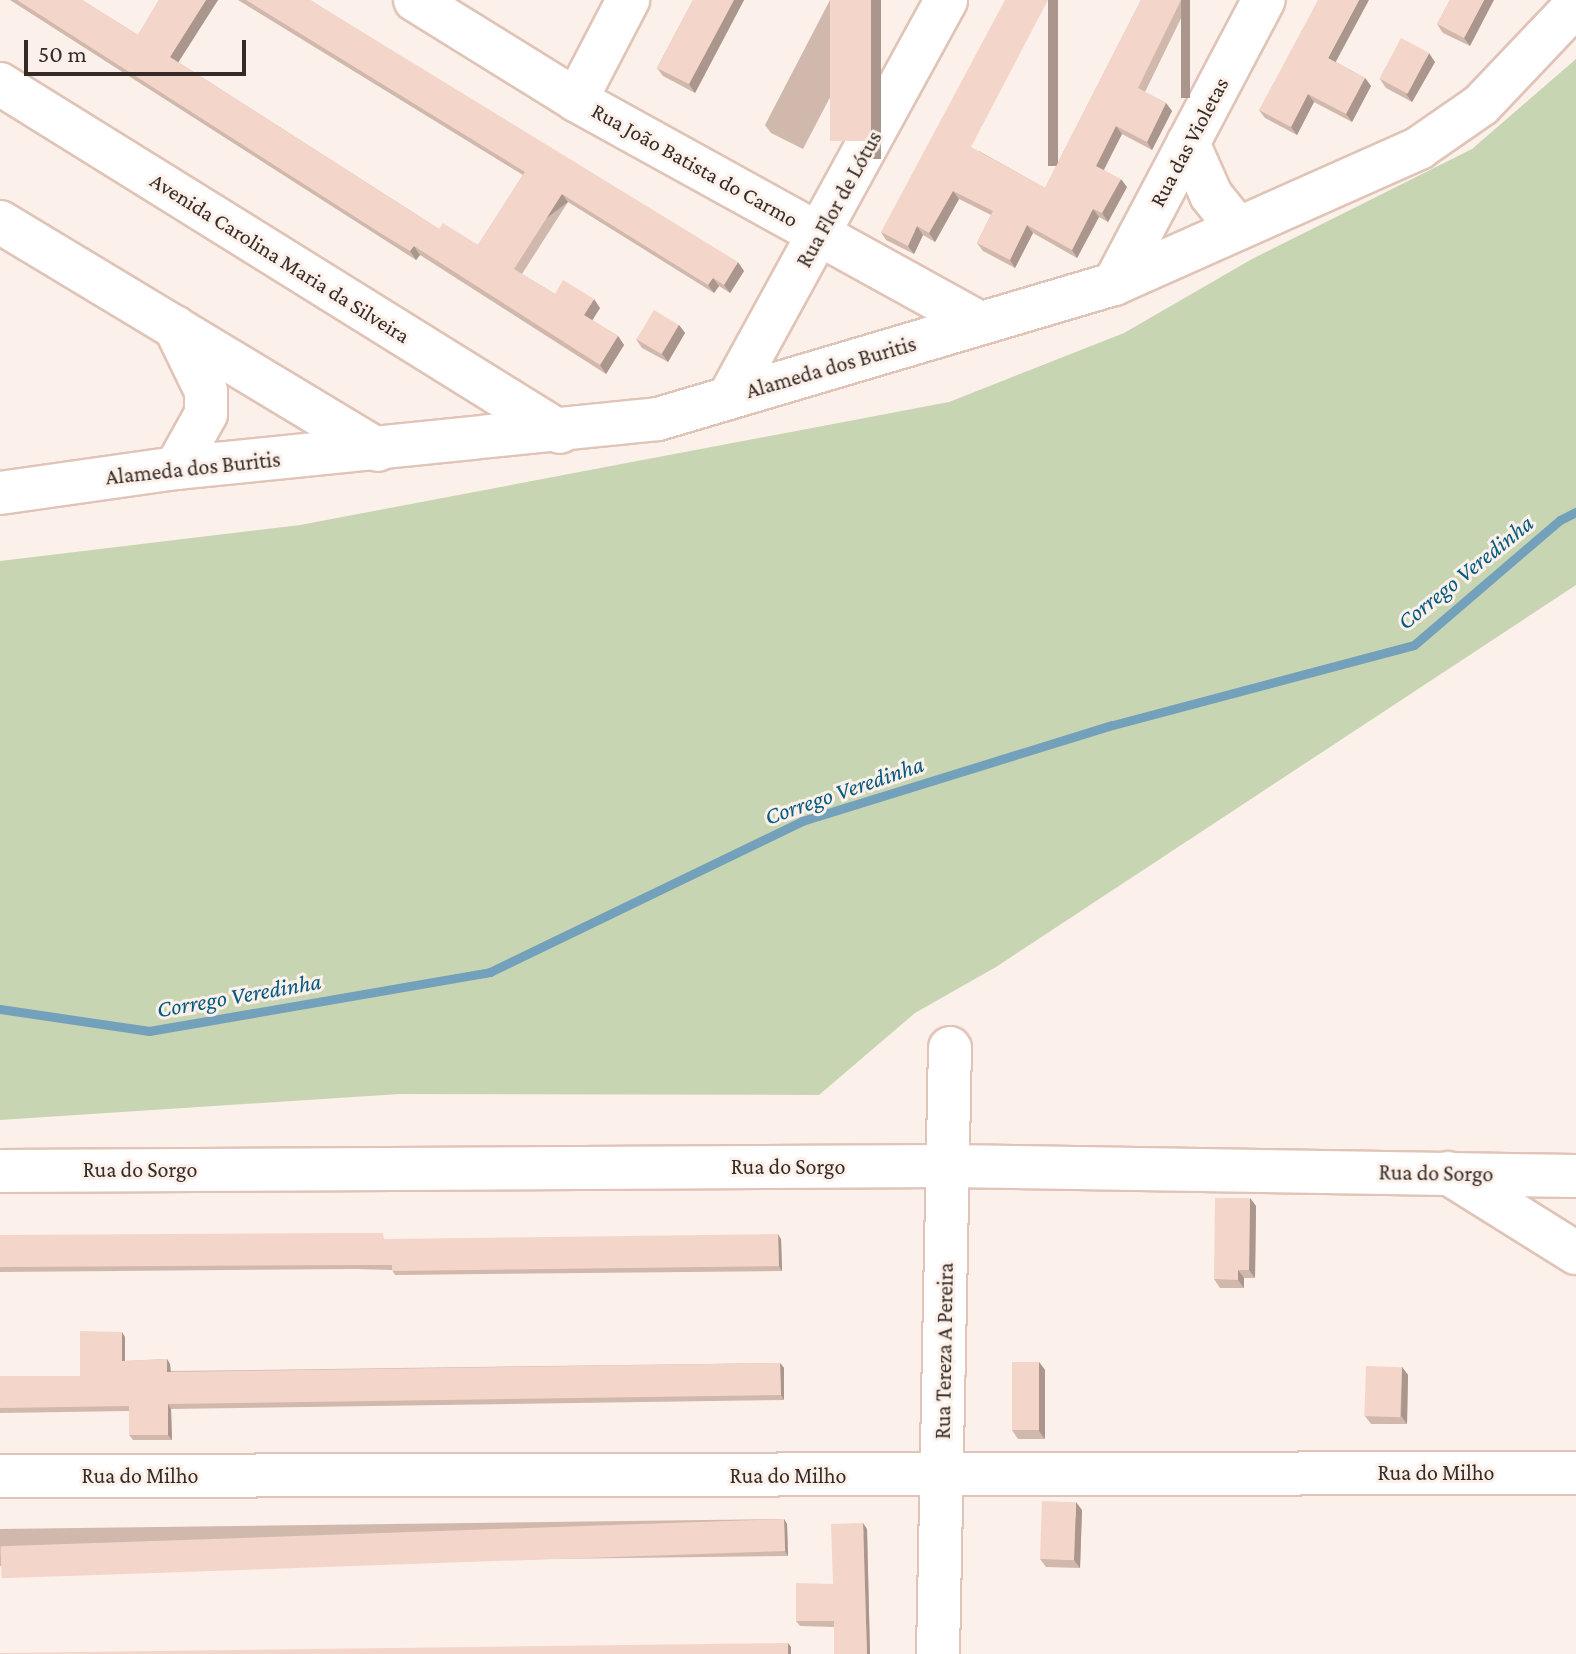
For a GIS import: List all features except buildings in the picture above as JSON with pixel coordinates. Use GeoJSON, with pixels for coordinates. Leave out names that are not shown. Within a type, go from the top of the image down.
{"type":"FeatureCollection","features":[{"type":"Feature","properties":{"kind":"street","name":"Rua João Batista do Carmo"},"geometry":{"type":"LineString","coordinates":[[415,0],[576,100],[980,323]]}},
{"type":"Feature","properties":{"kind":"street"},"geometry":{"type":"LineString","coordinates":[[576,100],[628,0]]}},
{"type":"Feature","properties":{"kind":"street","name":"Rua Flor de Lótus"},"geometry":{"type":"LineString","coordinates":[[729,397],[821,234],[946,0]]}},
{"type":"Feature","properties":{"kind":"street","name":"Rua das Violetas"},"geometry":{"type":"LineString","coordinates":[[1114,284],[1264,0]]}},
{"type":"Feature","properties":{"kind":"street","name":"Alameda dos Buritis"},"geometry":{"type":"LineString","coordinates":[[0,493],[176,468],[560,432],[658,419],[1114,284],[1419,148],[1481,105],[1576,5]]}},
{"type":"Feature","properties":{"kind":"street","name":"Avenida Carolina Maria da Silveira"},"geometry":{"type":"LineString","coordinates":[[0,84],[560,432]]}},
{"type":"Feature","properties":{"kind":"street"},"geometry":{"type":"LineString","coordinates":[[1188,143],[1211,195],[1238,229]]}},
{"type":"Feature","properties":{"kind":"street"},"geometry":{"type":"LineString","coordinates":[[0,222],[378,450]]}},
{"type":"Feature","properties":{"kind":"street"},"geometry":{"type":"LineString","coordinates":[[174,326],[206,391],[206,414],[176,468]]}},
{"type":"Feature","properties":{"kind":"street","name":"Rua Tereza A Pereira"},"geometry":{"type":"LineString","coordinates":[[938,1654],[950,1048]]}},
{"type":"Feature","properties":{"kind":"street","name":"Rua do Sorgo"},"geometry":{"type":"LineString","coordinates":[[0,1171],[947,1166],[1576,1176]]}},
{"type":"Feature","properties":{"kind":"street"},"geometry":{"type":"LineString","coordinates":[[1447,1172],[1576,1253]]}},
{"type":"Feature","properties":{"kind":"street","name":"Rua do Milho"},"geometry":{"type":"LineString","coordinates":[[0,1476],[1576,1473]]}},
{"type":"Feature","properties":{"kind":"green space"},"geometry":{"type":"Polygon","coordinates":[[[1576,59],[1576,585],[996,967],[915,1013],[819,1095],[400,1094],[0,1120],[0,561],[300,525],[949,402],[1124,333],[1252,259],[1472,149],[1576,59]]]}},
{"type":"Feature","properties":{"kind":"waterway","name":"Corrego Veredinha"},"geometry":{"type":"LineString","coordinates":[[0,1009],[149,1031],[490,972],[802,821],[1113,725],[1414,645],[1560,520],[1576,512]]}}]}
